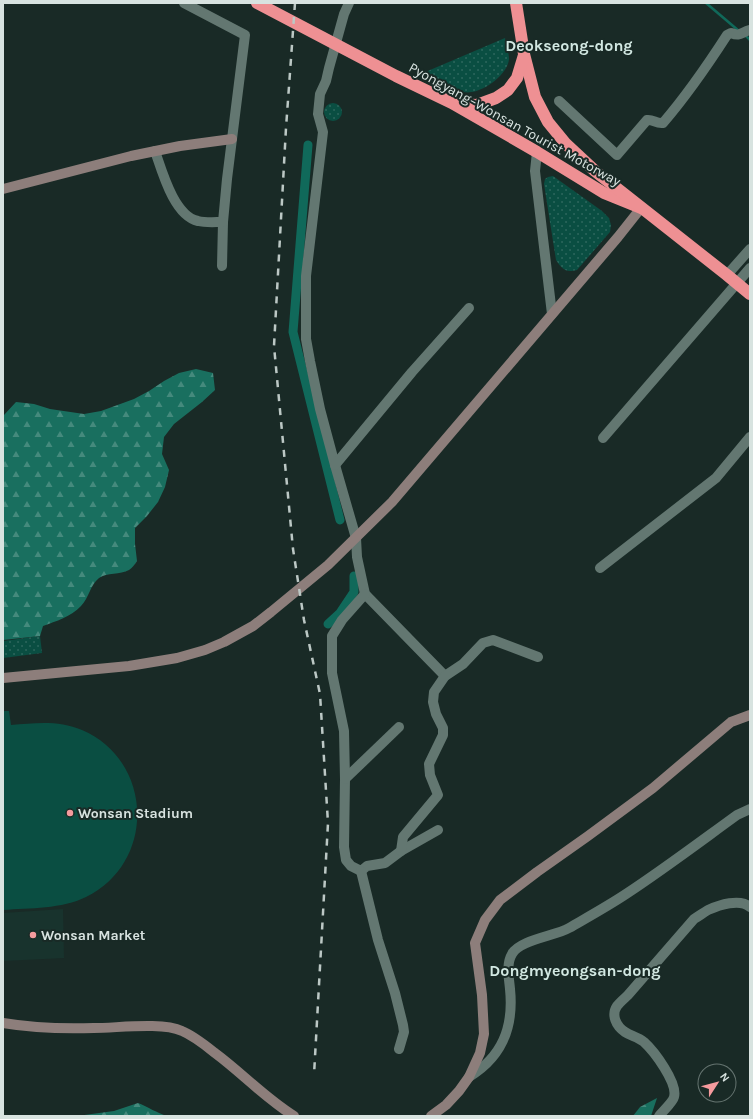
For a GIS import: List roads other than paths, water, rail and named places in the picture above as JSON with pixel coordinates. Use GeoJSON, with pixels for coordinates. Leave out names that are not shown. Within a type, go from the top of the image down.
{"type":"FeatureCollection","features":[{"type":"Feature","properties":{"kind":"highway","name":"Pyongyang–Wonsan Tourist Motorway"},"geometry":{"type":"LineString","coordinates":[[257,3],[396,76],[452,103],[604,193],[641,208]]}},
{"type":"Feature","properties":{"kind":"highway"},"geometry":{"type":"LineString","coordinates":[[516,3],[524,54],[535,97],[548,122],[566,144],[595,171],[750,294]]}},
{"type":"Feature","properties":{"kind":"highway"},"geometry":{"type":"LineString","coordinates":[[452,103],[477,105],[496,98],[508,90],[517,78],[524,54]]}},
{"type":"Feature","properties":{"kind":"street"},"geometry":{"type":"LineString","coordinates":[[184,3],[245,35],[227,179],[223,222],[222,266]]}},
{"type":"Feature","properties":{"kind":"street"},"geometry":{"type":"LineString","coordinates":[[348,3],[326,81],[320,94],[318,114],[323,132],[306,276],[306,338],[320,409],[356,538],[356,557],[365,594],[445,676]]}},
{"type":"Feature","properties":{"kind":"street"},"geometry":{"type":"LineString","coordinates":[[559,101],[617,155],[647,120],[650,119],[658,124],[663,123],[696,83],[727,35],[731,33],[736,35],[746,32]]}},
{"type":"Feature","properties":{"kind":"street"},"geometry":{"type":"LineString","coordinates":[[3,189],[155,151],[232,139]]}},
{"type":"Feature","properties":{"kind":"street"},"geometry":{"type":"LineString","coordinates":[[155,151],[171,193],[179,207],[190,218],[198,222],[223,222]]}},
{"type":"Feature","properties":{"kind":"street"},"geometry":{"type":"LineString","coordinates":[[537,152],[534,171],[552,314]]}},
{"type":"Feature","properties":{"kind":"street"},"geometry":{"type":"LineString","coordinates":[[3,678],[129,666],[177,658],[205,650],[224,642],[253,626],[328,565],[392,502],[613,243],[641,208]]}},
{"type":"Feature","properties":{"kind":"street"},"geometry":{"type":"LineString","coordinates":[[603,438],[732,279],[750,249]]}},
{"type":"Feature","properties":{"kind":"street"},"geometry":{"type":"LineString","coordinates":[[732,279],[750,268]]}},
{"type":"Feature","properties":{"kind":"street"},"geometry":{"type":"LineString","coordinates":[[335,465],[412,372],[469,308]]}},
{"type":"Feature","properties":{"kind":"street"},"geometry":{"type":"LineString","coordinates":[[600,568],[716,478],[750,437]]}},
{"type":"Feature","properties":{"kind":"street"},"geometry":{"type":"LineString","coordinates":[[365,594],[342,620],[332,636],[332,673],[344,731],[344,847],[346,860],[351,866],[361,871],[378,940],[395,993],[404,1032],[399,1049]]}},
{"type":"Feature","properties":{"kind":"street"},"geometry":{"type":"LineString","coordinates":[[401,851],[403,837],[438,794],[430,775],[429,764],[443,735],[443,728],[436,714],[433,702],[434,692],[445,676],[463,664],[484,643],[493,640],[538,657]]}},
{"type":"Feature","properties":{"kind":"street"},"geometry":{"type":"LineString","coordinates":[[431,1116],[446,1105],[459,1091],[469,1077],[480,1053],[484,1034],[482,995],[475,943],[485,920],[492,910],[500,900],[653,788],[731,722],[750,715]]}},
{"type":"Feature","properties":{"kind":"street"},"geometry":{"type":"LineString","coordinates":[[345,779],[399,727]]}},
{"type":"Feature","properties":{"kind":"street"},"geometry":{"type":"LineString","coordinates":[[469,1077],[485,1066],[498,1051],[505,1039],[511,1013],[509,963],[512,953],[519,946],[562,932],[626,894],[750,808]]}},
{"type":"Feature","properties":{"kind":"street"},"geometry":{"type":"LineString","coordinates":[[361,871],[367,866],[385,862],[438,830]]}},
{"type":"Feature","properties":{"kind":"street"},"geometry":{"type":"LineString","coordinates":[[659,1116],[674,1098],[672,1083],[664,1066],[653,1051],[638,1038],[625,1032],[615,1021],[614,1013],[617,1006],[694,919],[708,910],[727,903],[742,904],[750,907]]}},
{"type":"Feature","properties":{"kind":"street"},"geometry":{"type":"LineString","coordinates":[[3,1023],[38,1028],[164,1026],[182,1030],[223,1059],[269,1099],[294,1116]]}},
{"type":"Feature","properties":{"kind":"waterway"},"geometry":{"type":"LineString","coordinates":[[706,3],[739,31]]}},
{"type":"Feature","properties":{"kind":"waterway"},"geometry":{"type":"LineString","coordinates":[[745,35],[750,40]]}},
{"type":"Feature","properties":{"kind":"waterway"},"geometry":{"type":"LineString","coordinates":[[308,145],[293,332],[340,520]]}},
{"type":"Feature","properties":{"kind":"waterway"},"geometry":{"type":"LineString","coordinates":[[328,624],[340,613],[354,592],[354,576]]}},
{"type":"Feature","properties":{"kind":"railway"},"geometry":{"type":"LineString","coordinates":[[295,3],[286,128],[274,346],[293,549],[304,620],[320,694],[328,823],[314,1075]]}},
{"type":"Feature","properties":{"kind":"place","name":"Wonsan Stadium"},"geometry":{"type":"Point","coordinates":[70,813]}},
{"type":"Feature","properties":{"kind":"place","name":"Wonsan Market"},"geometry":{"type":"Point","coordinates":[33,935]}},
{"type":"Feature","properties":{"kind":"district","name":"Deokseong-dong"},"geometry":{"type":"Point","coordinates":[569,45]}},
{"type":"Feature","properties":{"kind":"district","name":"Dongmyeongsan-dong"},"geometry":{"type":"Point","coordinates":[575,970]}}]}
